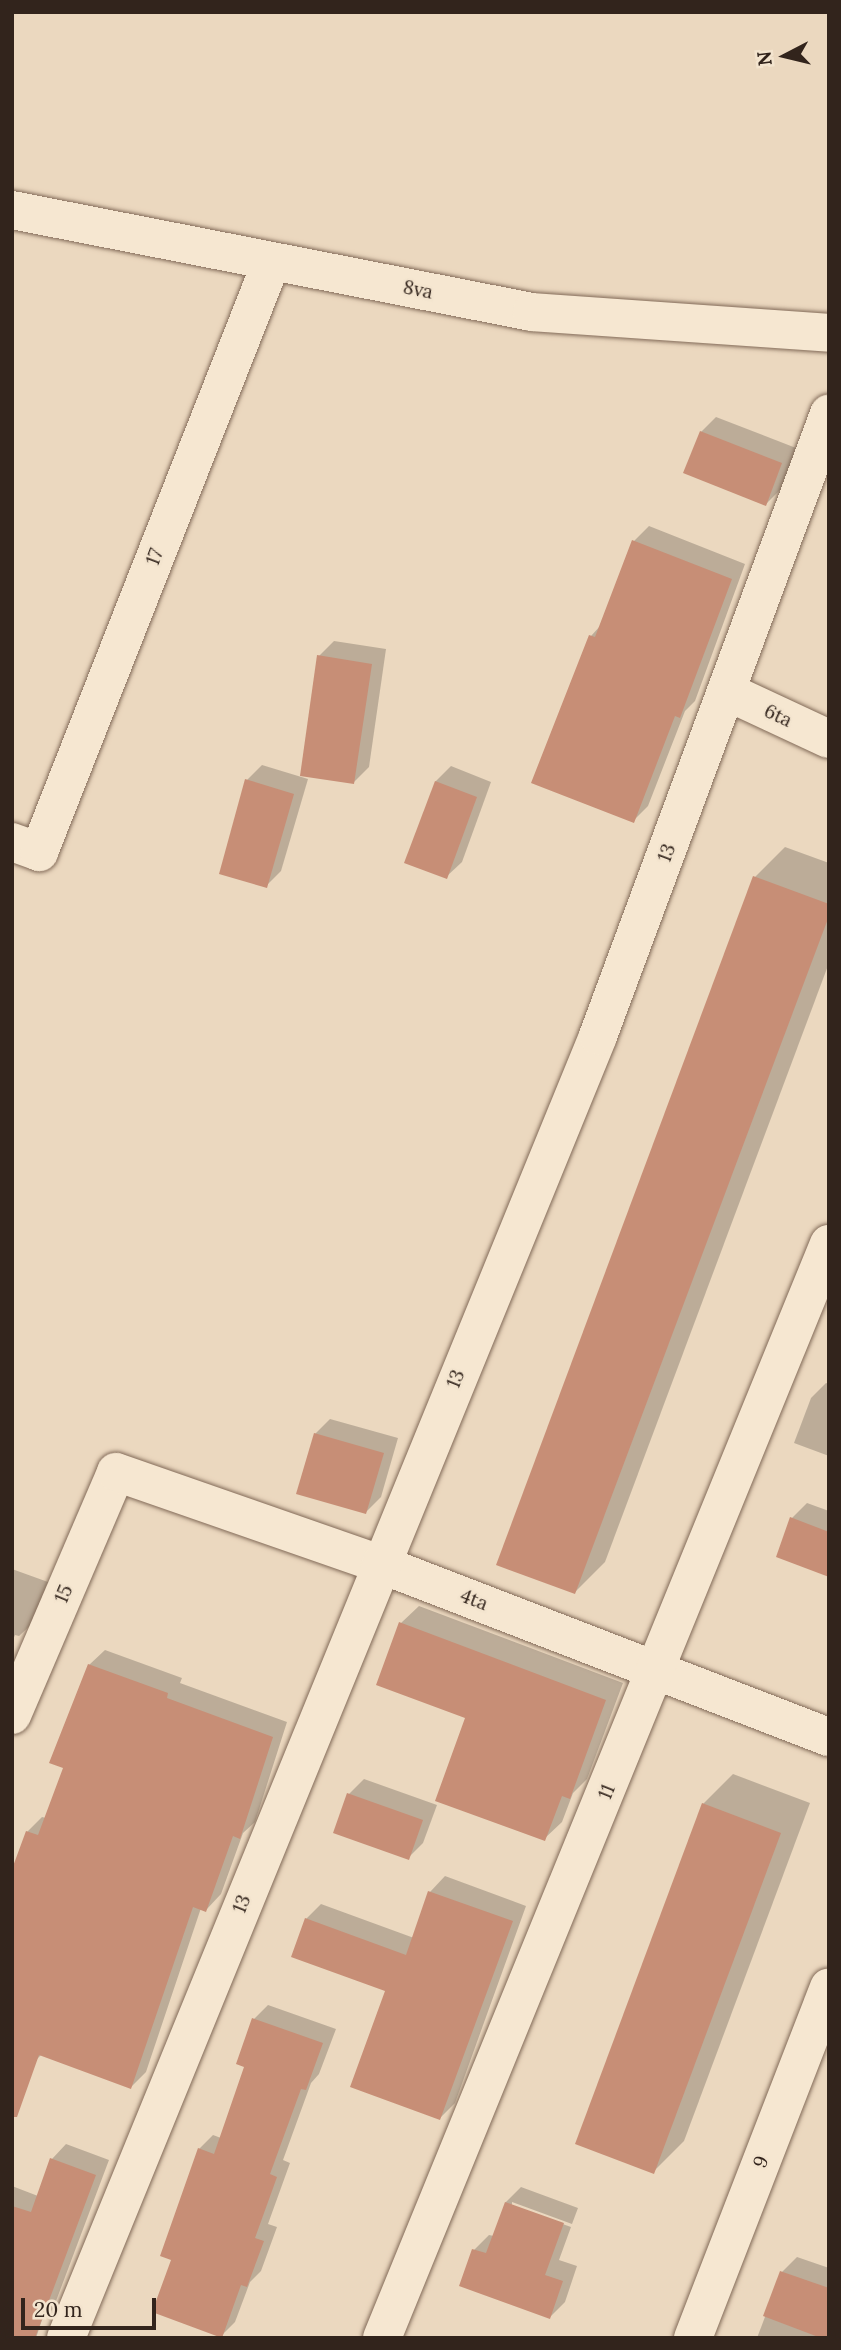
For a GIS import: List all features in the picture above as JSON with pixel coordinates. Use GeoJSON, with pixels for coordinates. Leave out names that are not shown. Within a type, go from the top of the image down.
{"type":"FeatureCollection","features":[{"type":"Feature","properties":{"kind":"street","name":"8va"},"geometry":{"type":"LineString","coordinates":[[12,209],[271,263],[532,312],[829,333]]}},
{"type":"Feature","properties":{"kind":"street","name":"17"},"geometry":{"type":"LineString","coordinates":[[26,847],[271,263]]}},
{"type":"Feature","properties":{"kind":"street","name":"13"},"geometry":{"type":"LineString","coordinates":[[66,2338],[598,1036],[829,414]]}},
{"type":"Feature","properties":{"kind":"street","name":"6ta"},"geometry":{"type":"LineString","coordinates":[[727,692],[829,739]]}},
{"type":"Feature","properties":{"kind":"street","name":"11"},"geometry":{"type":"LineString","coordinates":[[382,2338],[829,1244]]}},
{"type":"Feature","properties":{"kind":"street","name":"4ta"},"geometry":{"type":"LineString","coordinates":[[116,1472],[380,1564],[829,1737]]}},
{"type":"Feature","properties":{"kind":"street","name":"15"},"geometry":{"type":"LineString","coordinates":[[12,1715],[116,1472]]}},
{"type":"Feature","properties":{"kind":"street","name":"9"},"geometry":{"type":"LineString","coordinates":[[693,2338],[829,1987]]}},
{"type":"Feature","properties":{"kind":"building"},"geometry":{"type":"Polygon","coordinates":[[[700,431],[782,463],[766,506],[683,473],[700,431]]]}},
{"type":"Feature","properties":{"kind":"building"},"geometry":{"type":"Polygon","coordinates":[[[632,540],[732,579],[680,718],[675,716],[634,823],[531,783],[589,635],[595,637],[632,540]]]}},
{"type":"Feature","properties":{"kind":"building"},"geometry":{"type":"Polygon","coordinates":[[[317,655],[372,664],[354,784],[300,776],[317,655]]]}},
{"type":"Feature","properties":{"kind":"building"},"geometry":{"type":"Polygon","coordinates":[[[245,779],[294,794],[267,888],[219,874],[245,779]]]}},
{"type":"Feature","properties":{"kind":"building"},"geometry":{"type":"Polygon","coordinates":[[[435,781],[477,797],[447,879],[404,863],[435,781]]]}},
{"type":"Feature","properties":{"kind":"building"},"geometry":{"type":"Polygon","coordinates":[[[753,876],[829,904],[829,916],[575,1594],[496,1565],[753,876]]]}},
{"type":"Feature","properties":{"kind":"building"},"geometry":{"type":"Polygon","coordinates":[[[314,1433],[384,1453],[366,1514],[296,1494],[314,1433]]]}},
{"type":"Feature","properties":{"kind":"building"},"geometry":{"type":"Polygon","coordinates":[[[790,1517],[829,1532],[829,1577],[776,1557],[790,1517]]]}},
{"type":"Feature","properties":{"kind":"building"},"geometry":{"type":"Polygon","coordinates":[[[399,1622],[606,1700],[570,1799],[562,1796],[545,1841],[435,1801],[465,1718],[376,1685],[399,1622]]]}},
{"type":"Feature","properties":{"kind":"building"},"geometry":{"type":"Polygon","coordinates":[[[88,1664],[168,1693],[167,1698],[273,1737],[240,1839],[233,1836],[206,1912],[193,1907],[131,2089],[39,2055],[17,2117],[12,2117],[12,1869],[26,1831],[38,1835],[63,1768],[49,1763],[88,1664]]]}},
{"type":"Feature","properties":{"kind":"building"},"geometry":{"type":"Polygon","coordinates":[[[347,1793],[423,1820],[409,1860],[333,1833],[347,1793]]]}},
{"type":"Feature","properties":{"kind":"building"},"geometry":{"type":"Polygon","coordinates":[[[702,1803],[781,1833],[654,2174],[575,2144],[702,1803]]]}},
{"type":"Feature","properties":{"kind":"building"},"geometry":{"type":"Polygon","coordinates":[[[428,1891],[513,1921],[440,2120],[350,2087],[385,1991],[291,1957],[305,1918],[406,1955],[428,1891]]]}},
{"type":"Feature","properties":{"kind":"building"},"geometry":{"type":"Polygon","coordinates":[[[252,2018],[323,2043],[306,2090],[301,2089],[270,2174],[277,2177],[255,2238],[264,2241],[247,2287],[241,2285],[222,2338],[152,2312],[171,2260],[160,2256],[198,2148],[214,2154],[244,2067],[236,2064],[252,2018]]]}},
{"type":"Feature","properties":{"kind":"building"},"geometry":{"type":"Polygon","coordinates":[[[50,2158],[96,2175],[35,2338],[12,2338],[12,2206],[31,2212],[50,2158]]]}},
{"type":"Feature","properties":{"kind":"building"},"geometry":{"type":"Polygon","coordinates":[[[505,2202],[564,2223],[545,2275],[563,2281],[550,2319],[459,2286],[472,2249],[486,2253],[505,2202]]]}},
{"type":"Feature","properties":{"kind":"building"},"geometry":{"type":"Polygon","coordinates":[[[780,2271],[829,2288],[829,2338],[821,2338],[763,2316],[780,2271]]]}}]}
